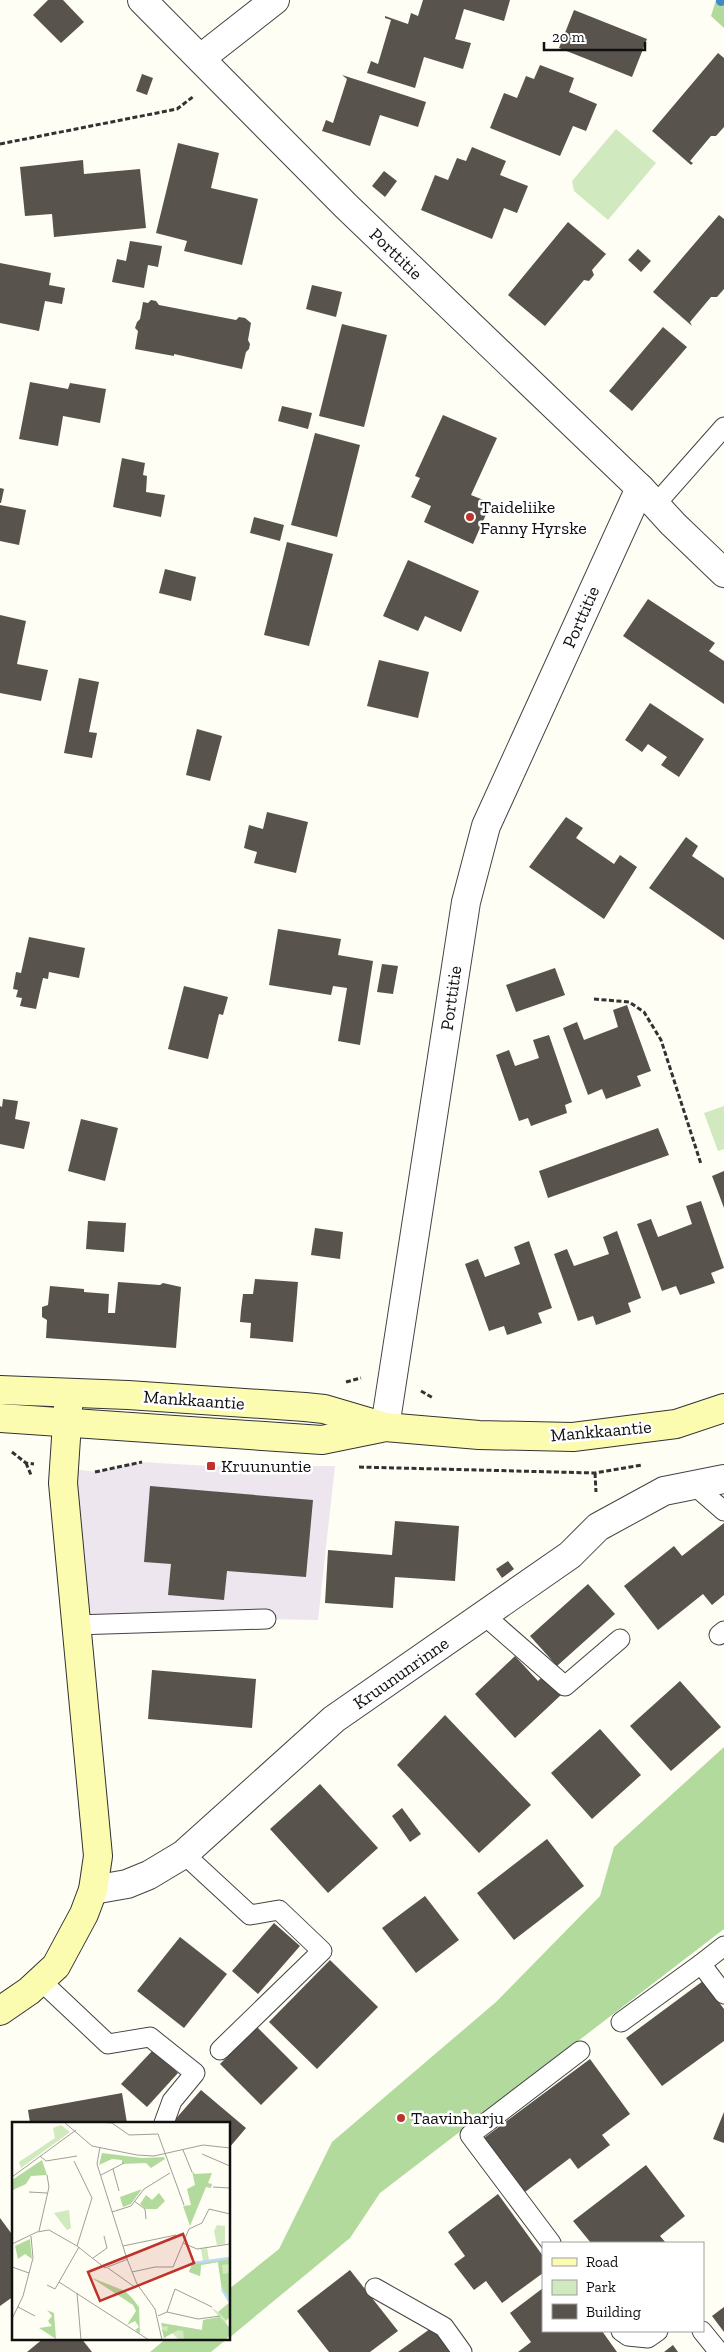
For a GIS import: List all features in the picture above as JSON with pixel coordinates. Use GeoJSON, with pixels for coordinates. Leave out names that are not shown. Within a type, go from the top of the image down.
{"type":"FeatureCollection","features":[{"type":"Feature","properties":{"kind":"main road","name":"Mankkaantie"},"geometry":{"type":"LineString","coordinates":[[0,1390],[305,1407],[324,1409],[385,1427],[479,1435],[574,1437],[676,1424],[724,1408]]}},
{"type":"Feature","properties":{"kind":"main road"},"geometry":{"type":"LineString","coordinates":[[0,2011],[56,1966],[84,1914],[93,1890],[98,1856],[63,1483],[69,1393]]}},
{"type":"Feature","properties":{"kind":"main road","name":"Mankkaantie"},"geometry":{"type":"LineString","coordinates":[[0,1418],[322,1440],[385,1427]]}},
{"type":"Feature","properties":{"kind":"street","name":"Porttitie"},"geometry":{"type":"LineString","coordinates":[[142,0],[346,206],[647,496],[486,826],[473,869],[466,902],[385,1427]]}},
{"type":"Feature","properties":{"kind":"street"},"geometry":{"type":"LineString","coordinates":[[209,67],[275,0]]}},
{"type":"Feature","properties":{"kind":"street"},"geometry":{"type":"LineString","coordinates":[[647,496],[724,573]]}},
{"type":"Feature","properties":{"kind":"street","name":"Kruununrinne"},"geometry":{"type":"LineString","coordinates":[[93,1890],[127,1884],[184,1854],[334,1720],[570,1555],[598,1527],[664,1491],[724,1479]]}},
{"type":"Feature","properties":{"kind":"lane"},"geometry":{"type":"LineString","coordinates":[[647,496],[724,426]]}},
{"type":"Feature","properties":{"kind":"lane"},"geometry":{"type":"LineString","coordinates":[[694,1485],[724,1511]]}},
{"type":"Feature","properties":{"kind":"lane"},"geometry":{"type":"LineString","coordinates":[[484,1615],[565,1686],[620,1639]]}},
{"type":"Feature","properties":{"kind":"lane"},"geometry":{"type":"LineString","coordinates":[[75,1625],[266,1619]]}},
{"type":"Feature","properties":{"kind":"lane"},"geometry":{"type":"LineString","coordinates":[[184,1854],[250,1914],[279,1910],[322,1951],[220,2050]]}},
{"type":"Feature","properties":{"kind":"lane"},"geometry":{"type":"LineString","coordinates":[[621,2022],[724,1946]]}},
{"type":"Feature","properties":{"kind":"lane"},"geometry":{"type":"LineString","coordinates":[[700,1964],[724,1994]]}},
{"type":"Feature","properties":{"kind":"lane"},"geometry":{"type":"LineString","coordinates":[[40,1980],[108,2044],[150,2037],[195,2072],[172,2101],[164,2122]]}},
{"type":"Feature","properties":{"kind":"lane"},"geometry":{"type":"LineString","coordinates":[[551,2242],[470,2135],[580,2051]]}},
{"type":"Feature","properties":{"kind":"lane"},"geometry":{"type":"LineString","coordinates":[[375,2288],[444,2327],[462,2352]]}},
{"type":"Feature","properties":{"kind":"lane"},"geometry":{"type":"LineString","coordinates":[[622,2332],[628,2336],[648,2338],[657,2332]]}},
{"type":"Feature","properties":{"kind":"lane"},"geometry":{"type":"LineString","coordinates":[[703,2332],[719,2352]]}},
{"type":"Feature","properties":{"kind":"path"},"geometry":{"type":"LineString","coordinates":[[0,144],[177,109],[202,90],[209,67]]}},
{"type":"Feature","properties":{"kind":"path"},"geometry":{"type":"LineString","coordinates":[[594,999],[629,1002],[644,1012],[660,1040],[701,1164]]}},
{"type":"Feature","properties":{"kind":"path"},"geometry":{"type":"LineString","coordinates":[[64,1468],[97,1472],[140,1462],[148,1462]]}},
{"type":"Feature","properties":{"kind":"path"},"geometry":{"type":"LineString","coordinates":[[355,1466],[594,1474],[649,1464]]}},
{"type":"Feature","properties":{"kind":"shaded area"},"geometry":{"type":"Polygon","coordinates":[[[140,1462],[211,1466],[335,1466],[318,1620],[266,1619],[75,1625],[64,1468],[97,1472],[140,1462]]]}},
{"type":"Feature","properties":{"kind":"green space"},"geometry":{"type":"Polygon","coordinates":[[[716,0],[724,0],[724,28],[711,16],[716,0]]]}},
{"type":"Feature","properties":{"kind":"green space"},"geometry":{"type":"Polygon","coordinates":[[[616,129],[656,163],[608,220],[574,191],[572,181],[616,129]]]}},
{"type":"Feature","properties":{"kind":"green space"},"geometry":{"type":"Polygon","coordinates":[[[724,1106],[724,1149],[718,1151],[704,1113],[724,1106]]]}},
{"type":"Feature","properties":{"kind":"green space"},"geometry":{"type":"Polygon","coordinates":[[[724,1747],[724,1929],[380,2193],[350,2238],[230,2337],[230,2288],[279,2249],[332,2142],[496,2002],[600,1896],[614,1847],[724,1747]]]}},
{"type":"Feature","properties":{"kind":"green space"},"geometry":{"type":"Polygon","coordinates":[[[165,2340],[226,2340],[211,2352],[150,2352],[165,2340]]]}},
{"type":"Feature","properties":{"kind":"building"},"geometry":{"type":"Polygon","coordinates":[[[48,0],[63,0],[84,22],[61,43],[33,15],[48,0]]]}},
{"type":"Feature","properties":{"kind":"building"},"geometry":{"type":"Polygon","coordinates":[[[423,0],[510,0],[504,21],[464,9],[455,39],[471,43],[463,69],[424,57],[415,88],[367,73],[371,61],[378,64],[391,20],[385,18],[385,16],[408,24],[411,13],[418,16],[423,0]]]}},
{"type":"Feature","properties":{"kind":"building"},"geometry":{"type":"Polygon","coordinates":[[[574,10],[647,39],[632,77],[559,48],[574,10]]]}},
{"type":"Feature","properties":{"kind":"building"},"geometry":{"type":"Polygon","coordinates":[[[718,53],[724,58],[724,127],[716,136],[711,136],[690,161],[693,163],[691,165],[652,131],[718,53]]]}},
{"type":"Feature","properties":{"kind":"building"},"geometry":{"type":"Polygon","coordinates":[[[540,65],[574,78],[569,92],[597,104],[586,131],[573,126],[560,156],[490,128],[504,93],[517,98],[526,76],[534,79],[540,65]]]}},
{"type":"Feature","properties":{"kind":"building"},"geometry":{"type":"Polygon","coordinates":[[[142,74],[153,78],[147,95],[136,91],[142,74]]]}},
{"type":"Feature","properties":{"kind":"building"},"geometry":{"type":"Polygon","coordinates":[[[342,75],[426,102],[418,127],[380,115],[370,146],[322,131],[326,120],[333,123],[347,79],[342,75]]]}},
{"type":"Feature","properties":{"kind":"building"},"geometry":{"type":"Polygon","coordinates":[[[178,143],[219,153],[211,188],[258,199],[242,265],[184,251],[187,241],[156,233],[178,143]]]}},
{"type":"Feature","properties":{"kind":"building"},"geometry":{"type":"Polygon","coordinates":[[[472,147],[506,161],[500,175],[528,186],[517,213],[504,208],[492,239],[421,210],[435,175],[448,180],[457,158],[466,161],[472,147]]]}},
{"type":"Feature","properties":{"kind":"building"},"geometry":{"type":"Polygon","coordinates":[[[83,160],[84,174],[140,169],[146,228],[54,237],[52,214],[25,216],[20,167],[83,160]]]}},
{"type":"Feature","properties":{"kind":"building"},"geometry":{"type":"Polygon","coordinates":[[[384,171],[397,181],[385,197],[372,186],[384,171]]]}},
{"type":"Feature","properties":{"kind":"building"},"geometry":{"type":"Polygon","coordinates":[[[719,215],[724,219],[724,289],[717,297],[711,297],[690,322],[692,326],[653,292],[719,215]]]}},
{"type":"Feature","properties":{"kind":"building"},"geometry":{"type":"Polygon","coordinates":[[[568,222],[606,254],[592,270],[594,275],[589,281],[584,280],[545,326],[508,295],[568,222]]]}},
{"type":"Feature","properties":{"kind":"building"},"geometry":{"type":"Polygon","coordinates":[[[130,241],[162,246],[158,267],[148,265],[144,288],[112,282],[117,259],[126,261],[130,241]]]}},
{"type":"Feature","properties":{"kind":"building"},"geometry":{"type":"Polygon","coordinates":[[[638,249],[651,261],[641,272],[628,260],[638,249]]]}},
{"type":"Feature","properties":{"kind":"building"},"geometry":{"type":"Polygon","coordinates":[[[0,263],[51,273],[49,285],[65,288],[62,304],[45,301],[39,331],[0,323],[0,263]]]}},
{"type":"Feature","properties":{"kind":"building"},"geometry":{"type":"Polygon","coordinates":[[[312,285],[342,292],[336,317],[306,309],[312,285]]]}},
{"type":"Feature","properties":{"kind":"building"},"geometry":{"type":"Polygon","coordinates":[[[151,300],[156,301],[159,305],[236,320],[239,317],[245,318],[251,323],[248,340],[250,344],[242,369],[174,354],[174,356],[135,349],[138,331],[135,328],[140,319],[143,302],[148,303],[151,300]]]}},
{"type":"Feature","properties":{"kind":"building"},"geometry":{"type":"Polygon","coordinates":[[[342,324],[387,335],[364,427],[319,416],[342,324]]]}},
{"type":"Feature","properties":{"kind":"building"},"geometry":{"type":"Polygon","coordinates":[[[663,327],[687,347],[632,411],[609,391],[663,327]]]}},
{"type":"Feature","properties":{"kind":"building"},"geometry":{"type":"Polygon","coordinates":[[[30,382],[68,389],[70,383],[106,389],[100,423],[63,416],[58,446],[19,439],[30,382]]]}},
{"type":"Feature","properties":{"kind":"building"},"geometry":{"type":"Polygon","coordinates":[[[282,406],[312,413],[308,429],[278,421],[282,406]]]}},
{"type":"Feature","properties":{"kind":"building"},"geometry":{"type":"Polygon","coordinates":[[[443,415],[497,438],[471,495],[491,503],[473,544],[424,522],[431,506],[411,497],[420,478],[415,476],[443,415]]]}},
{"type":"Feature","properties":{"kind":"building"},"geometry":{"type":"Polygon","coordinates":[[[315,433],[360,445],[337,537],[291,525],[315,433]]]}},
{"type":"Feature","properties":{"kind":"building"},"geometry":{"type":"Polygon","coordinates":[[[122,458],[145,463],[143,475],[147,476],[146,492],[165,495],[161,517],[113,507],[122,458]]]}},
{"type":"Feature","properties":{"kind":"building"},"geometry":{"type":"Polygon","coordinates":[[[0,488],[4,489],[1,503],[0,503],[0,488]]]}},
{"type":"Feature","properties":{"kind":"building"},"geometry":{"type":"Polygon","coordinates":[[[0,505],[26,510],[19,545],[0,541],[0,505]]]}},
{"type":"Feature","properties":{"kind":"building"},"geometry":{"type":"Polygon","coordinates":[[[254,517],[284,525],[280,541],[250,533],[254,517]]]}},
{"type":"Feature","properties":{"kind":"building"},"geometry":{"type":"Polygon","coordinates":[[[287,542],[333,554],[309,646],[264,635],[287,542]]]}},
{"type":"Feature","properties":{"kind":"building"},"geometry":{"type":"Polygon","coordinates":[[[408,560],[479,591],[461,632],[425,616],[418,631],[383,616],[408,560]]]}},
{"type":"Feature","properties":{"kind":"building"},"geometry":{"type":"Polygon","coordinates":[[[165,569],[196,577],[191,601],[159,593],[165,569]]]}},
{"type":"Feature","properties":{"kind":"building"},"geometry":{"type":"Polygon","coordinates":[[[648,599],[715,643],[709,651],[724,661],[724,704],[623,636],[648,599]]]}},
{"type":"Feature","properties":{"kind":"building"},"geometry":{"type":"Polygon","coordinates":[[[0,615],[26,621],[17,664],[48,670],[41,701],[0,693],[0,615]]]}},
{"type":"Feature","properties":{"kind":"building"},"geometry":{"type":"Polygon","coordinates":[[[379,660],[429,672],[418,718],[367,706],[379,660]]]}},
{"type":"Feature","properties":{"kind":"building"},"geometry":{"type":"Polygon","coordinates":[[[79,678],[99,682],[89,732],[97,733],[92,758],[64,753],[79,678]]]}},
{"type":"Feature","properties":{"kind":"building"},"geometry":{"type":"Polygon","coordinates":[[[650,703],[704,739],[679,777],[661,765],[667,757],[648,744],[642,752],[625,740],[650,703]]]}},
{"type":"Feature","properties":{"kind":"building"},"geometry":{"type":"Polygon","coordinates":[[[197,729],[222,736],[210,781],[186,775],[197,729]]]}},
{"type":"Feature","properties":{"kind":"building"},"geometry":{"type":"Polygon","coordinates":[[[267,812],[308,822],[296,873],[254,863],[257,852],[244,848],[249,825],[263,829],[267,812]]]}},
{"type":"Feature","properties":{"kind":"building"},"geometry":{"type":"Polygon","coordinates":[[[566,817],[583,828],[576,838],[614,864],[620,855],[637,867],[604,919],[529,867],[566,817]]]}},
{"type":"Feature","properties":{"kind":"building"},"geometry":{"type":"Polygon","coordinates":[[[686,837],[698,846],[692,856],[724,878],[724,940],[649,888],[686,837]]]}},
{"type":"Feature","properties":{"kind":"building"},"geometry":{"type":"Polygon","coordinates":[[[278,929],[341,939],[338,955],[373,961],[360,1045],[338,1041],[347,988],[333,986],[331,995],[269,985],[278,929]]]}},
{"type":"Feature","properties":{"kind":"building"},"geometry":{"type":"Polygon","coordinates":[[[29,937],[85,948],[79,978],[49,972],[48,979],[43,978],[36,1009],[20,1006],[22,998],[16,997],[18,990],[13,989],[16,972],[21,973],[29,937]]]}},
{"type":"Feature","properties":{"kind":"building"},"geometry":{"type":"Polygon","coordinates":[[[382,964],[398,966],[393,994],[377,992],[382,964]]]}},
{"type":"Feature","properties":{"kind":"building"},"geometry":{"type":"Polygon","coordinates":[[[555,968],[565,995],[516,1012],[506,985],[555,968]]]}},
{"type":"Feature","properties":{"kind":"building"},"geometry":{"type":"Polygon","coordinates":[[[184,986],[228,997],[223,1015],[219,1014],[208,1059],[168,1049],[184,986]]]}},
{"type":"Feature","properties":{"kind":"building"},"geometry":{"type":"Polygon","coordinates":[[[627,1005],[651,1071],[637,1076],[641,1086],[606,1099],[602,1089],[588,1095],[563,1028],[577,1022],[584,1040],[618,1027],[613,1010],[627,1005]]]}},
{"type":"Feature","properties":{"kind":"building"},"geometry":{"type":"Polygon","coordinates":[[[549,1035],[572,1102],[565,1105],[567,1113],[531,1126],[528,1118],[519,1121],[496,1055],[509,1050],[515,1066],[539,1058],[533,1040],[549,1035]]]}},
{"type":"Feature","properties":{"kind":"building"},"geometry":{"type":"Polygon","coordinates":[[[3,1099],[18,1101],[15,1119],[30,1122],[24,1149],[0,1144],[0,1106],[2,1107],[3,1099]]]}},
{"type":"Feature","properties":{"kind":"building"},"geometry":{"type":"Polygon","coordinates":[[[81,1119],[118,1128],[105,1181],[68,1171],[81,1119]]]}},
{"type":"Feature","properties":{"kind":"building"},"geometry":{"type":"Polygon","coordinates":[[[658,1128],[669,1155],[548,1198],[539,1171],[658,1128]]]}},
{"type":"Feature","properties":{"kind":"building"},"geometry":{"type":"Polygon","coordinates":[[[724,1171],[724,1208],[712,1176],[724,1171]]]}},
{"type":"Feature","properties":{"kind":"building"},"geometry":{"type":"Polygon","coordinates":[[[701,1201],[724,1268],[711,1273],[715,1283],[680,1295],[676,1286],[662,1291],[637,1224],[651,1219],[658,1237],[692,1224],[686,1206],[701,1201]]]}},
{"type":"Feature","properties":{"kind":"building"},"geometry":{"type":"Polygon","coordinates":[[[88,1221],[126,1223],[124,1252],[86,1249],[88,1221]]]}},
{"type":"Feature","properties":{"kind":"building"},"geometry":{"type":"Polygon","coordinates":[[[315,1228],[343,1232],[340,1259],[311,1255],[315,1228]]]}},
{"type":"Feature","properties":{"kind":"building"},"geometry":{"type":"Polygon","coordinates":[[[617,1231],[641,1298],[628,1303],[631,1312],[596,1325],[593,1316],[578,1321],[554,1254],[567,1249],[574,1266],[609,1254],[603,1237],[617,1231]]]}},
{"type":"Feature","properties":{"kind":"building"},"geometry":{"type":"Polygon","coordinates":[[[529,1241],[552,1308],[538,1313],[542,1323],[507,1335],[504,1326],[489,1331],[465,1264],[478,1259],[485,1277],[520,1264],[514,1247],[529,1241]]]}},
{"type":"Feature","properties":{"kind":"building"},"geometry":{"type":"Polygon","coordinates":[[[255,1279],[298,1282],[293,1342],[250,1338],[251,1323],[240,1322],[243,1294],[253,1294],[255,1279]]]}},
{"type":"Feature","properties":{"kind":"building"},"geometry":{"type":"Polygon","coordinates":[[[118,1282],[160,1285],[163,1283],[181,1287],[176,1348],[46,1338],[47,1320],[42,1317],[42,1307],[48,1305],[50,1286],[84,1289],[84,1292],[109,1294],[108,1313],[115,1313],[118,1282]]]}},
{"type":"Feature","properties":{"kind":"building"},"geometry":{"type":"Polygon","coordinates":[[[150,1486],[313,1500],[306,1577],[227,1571],[224,1600],[168,1595],[171,1564],[144,1562],[150,1486]]]}},
{"type":"Feature","properties":{"kind":"building"},"geometry":{"type":"Polygon","coordinates":[[[395,1521],[459,1526],[455,1581],[395,1577],[393,1608],[325,1603],[328,1550],[392,1555],[395,1521]]]}},
{"type":"Feature","properties":{"kind":"building"},"geometry":{"type":"Polygon","coordinates":[[[724,1523],[724,1595],[712,1605],[703,1594],[658,1630],[624,1586],[674,1546],[682,1556],[724,1523]]]}},
{"type":"Feature","properties":{"kind":"building"},"geometry":{"type":"Polygon","coordinates":[[[508,1561],[514,1569],[502,1578],[496,1569],[508,1561]]]}},
{"type":"Feature","properties":{"kind":"building"},"geometry":{"type":"Polygon","coordinates":[[[588,1584],[615,1614],[557,1666],[530,1636],[588,1584]]]}},
{"type":"Feature","properties":{"kind":"building"},"geometry":{"type":"Polygon","coordinates":[[[515,1656],[538,1681],[544,1675],[561,1695],[515,1738],[475,1694],[515,1656]]]}},
{"type":"Feature","properties":{"kind":"building"},"geometry":{"type":"Polygon","coordinates":[[[152,1670],[256,1679],[252,1728],[148,1719],[152,1670]]]}},
{"type":"Feature","properties":{"kind":"building"},"geometry":{"type":"Polygon","coordinates":[[[680,1681],[721,1727],[671,1771],[630,1726],[680,1681]]]}},
{"type":"Feature","properties":{"kind":"building"},"geometry":{"type":"Polygon","coordinates":[[[445,1715],[531,1805],[479,1853],[397,1765],[445,1715]]]}},
{"type":"Feature","properties":{"kind":"building"},"geometry":{"type":"Polygon","coordinates":[[[600,1729],[641,1775],[592,1819],[551,1773],[600,1729]]]}},
{"type":"Feature","properties":{"kind":"building"},"geometry":{"type":"Polygon","coordinates":[[[320,1784],[378,1848],[328,1893],[270,1829],[320,1784]]]}},
{"type":"Feature","properties":{"kind":"building"},"geometry":{"type":"Polygon","coordinates":[[[402,1808],[421,1834],[410,1842],[392,1816],[402,1808]]]}},
{"type":"Feature","properties":{"kind":"building"},"geometry":{"type":"Polygon","coordinates":[[[547,1839],[584,1886],[514,1940],[477,1893],[547,1839]]]}},
{"type":"Feature","properties":{"kind":"building"},"geometry":{"type":"Polygon","coordinates":[[[425,1896],[459,1940],[416,1973],[382,1928],[425,1896]]]}},
{"type":"Feature","properties":{"kind":"building"},"geometry":{"type":"Polygon","coordinates":[[[274,1923],[300,1946],[258,1994],[232,1971],[274,1923]]]}},
{"type":"Feature","properties":{"kind":"building"},"geometry":{"type":"Polygon","coordinates":[[[180,1937],[227,1974],[184,2028],[137,1991],[180,1937]]]}},
{"type":"Feature","properties":{"kind":"building"},"geometry":{"type":"Polygon","coordinates":[[[330,1960],[378,2007],[317,2069],[269,2022],[330,1960]]]}},
{"type":"Feature","properties":{"kind":"building"},"geometry":{"type":"Polygon","coordinates":[[[703,1981],[724,2009],[724,2041],[662,2086],[626,2038],[703,1981]]]}},
{"type":"Feature","properties":{"kind":"building"},"geometry":{"type":"Polygon","coordinates":[[[257,2027],[298,2068],[261,2105],[220,2064],[257,2027]]]}},
{"type":"Feature","properties":{"kind":"building"},"geometry":{"type":"Polygon","coordinates":[[[153,2050],[178,2073],[147,2107],[121,2084],[153,2050]]]}},
{"type":"Feature","properties":{"kind":"building"},"geometry":{"type":"Polygon","coordinates":[[[590,2059],[630,2114],[602,2135],[610,2145],[578,2169],[570,2158],[525,2192],[484,2138],[590,2059]]]}},
{"type":"Feature","properties":{"kind":"building"},"geometry":{"type":"Polygon","coordinates":[[[201,2090],[246,2128],[230,2147],[230,2122],[173,2122],[201,2090]]]}},
{"type":"Feature","properties":{"kind":"building"},"geometry":{"type":"Polygon","coordinates":[[[122,2093],[127,2122],[30,2122],[28,2110],[122,2093]]]}},
{"type":"Feature","properties":{"kind":"building"},"geometry":{"type":"Polygon","coordinates":[[[724,2112],[724,2143],[713,2139],[724,2112]]]}},
{"type":"Feature","properties":{"kind":"building"},"geometry":{"type":"Polygon","coordinates":[[[646,2165],[685,2216],[660,2236],[665,2242],[590,2242],[573,2221],[646,2165]]]}},
{"type":"Feature","properties":{"kind":"building"},"geometry":{"type":"Polygon","coordinates":[[[498,2194],[542,2255],[542,2274],[502,2303],[486,2281],[474,2290],[454,2264],[465,2256],[448,2232],[498,2194]]]}},
{"type":"Feature","properties":{"kind":"building"},"geometry":{"type":"Polygon","coordinates":[[[0,2218],[12,2234],[12,2297],[0,2306],[0,2218]]]}},
{"type":"Feature","properties":{"kind":"building"},"geometry":{"type":"Polygon","coordinates":[[[350,2270],[398,2331],[370,2352],[329,2352],[297,2311],[350,2270]]]}},
{"type":"Feature","properties":{"kind":"building"},"geometry":{"type":"Polygon","coordinates":[[[542,2289],[542,2332],[603,2332],[617,2352],[518,2352],[531,2342],[510,2313],[542,2289]]]}},
{"type":"Feature","properties":{"kind":"building"},"geometry":{"type":"Polygon","coordinates":[[[724,2307],[724,2332],[712,2316],[724,2307]]]}},
{"type":"Feature","properties":{"kind":"building"},"geometry":{"type":"Polygon","coordinates":[[[434,2326],[452,2352],[398,2352],[434,2326]]]}},
{"type":"Feature","properties":{"kind":"building"},"geometry":{"type":"Polygon","coordinates":[[[42,2340],[83,2340],[92,2352],[27,2352],[42,2340]]]}},
{"type":"Feature","properties":{"kind":"building"},"geometry":{"type":"Polygon","coordinates":[[[673,2345],[678,2352],[664,2352],[673,2345]]]}},
{"type":"Feature","properties":{"kind":"place","name":"Taideliike Fanny Hyrske"},"geometry":{"type":"Point","coordinates":[470,517]}},
{"type":"Feature","properties":{"kind":"place","name":"Kruununtie"},"geometry":{"type":"Point","coordinates":[211,1466]}},
{"type":"Feature","properties":{"kind":"place","name":"Taavinharju"},"geometry":{"type":"Point","coordinates":[401,2118]}}]}
